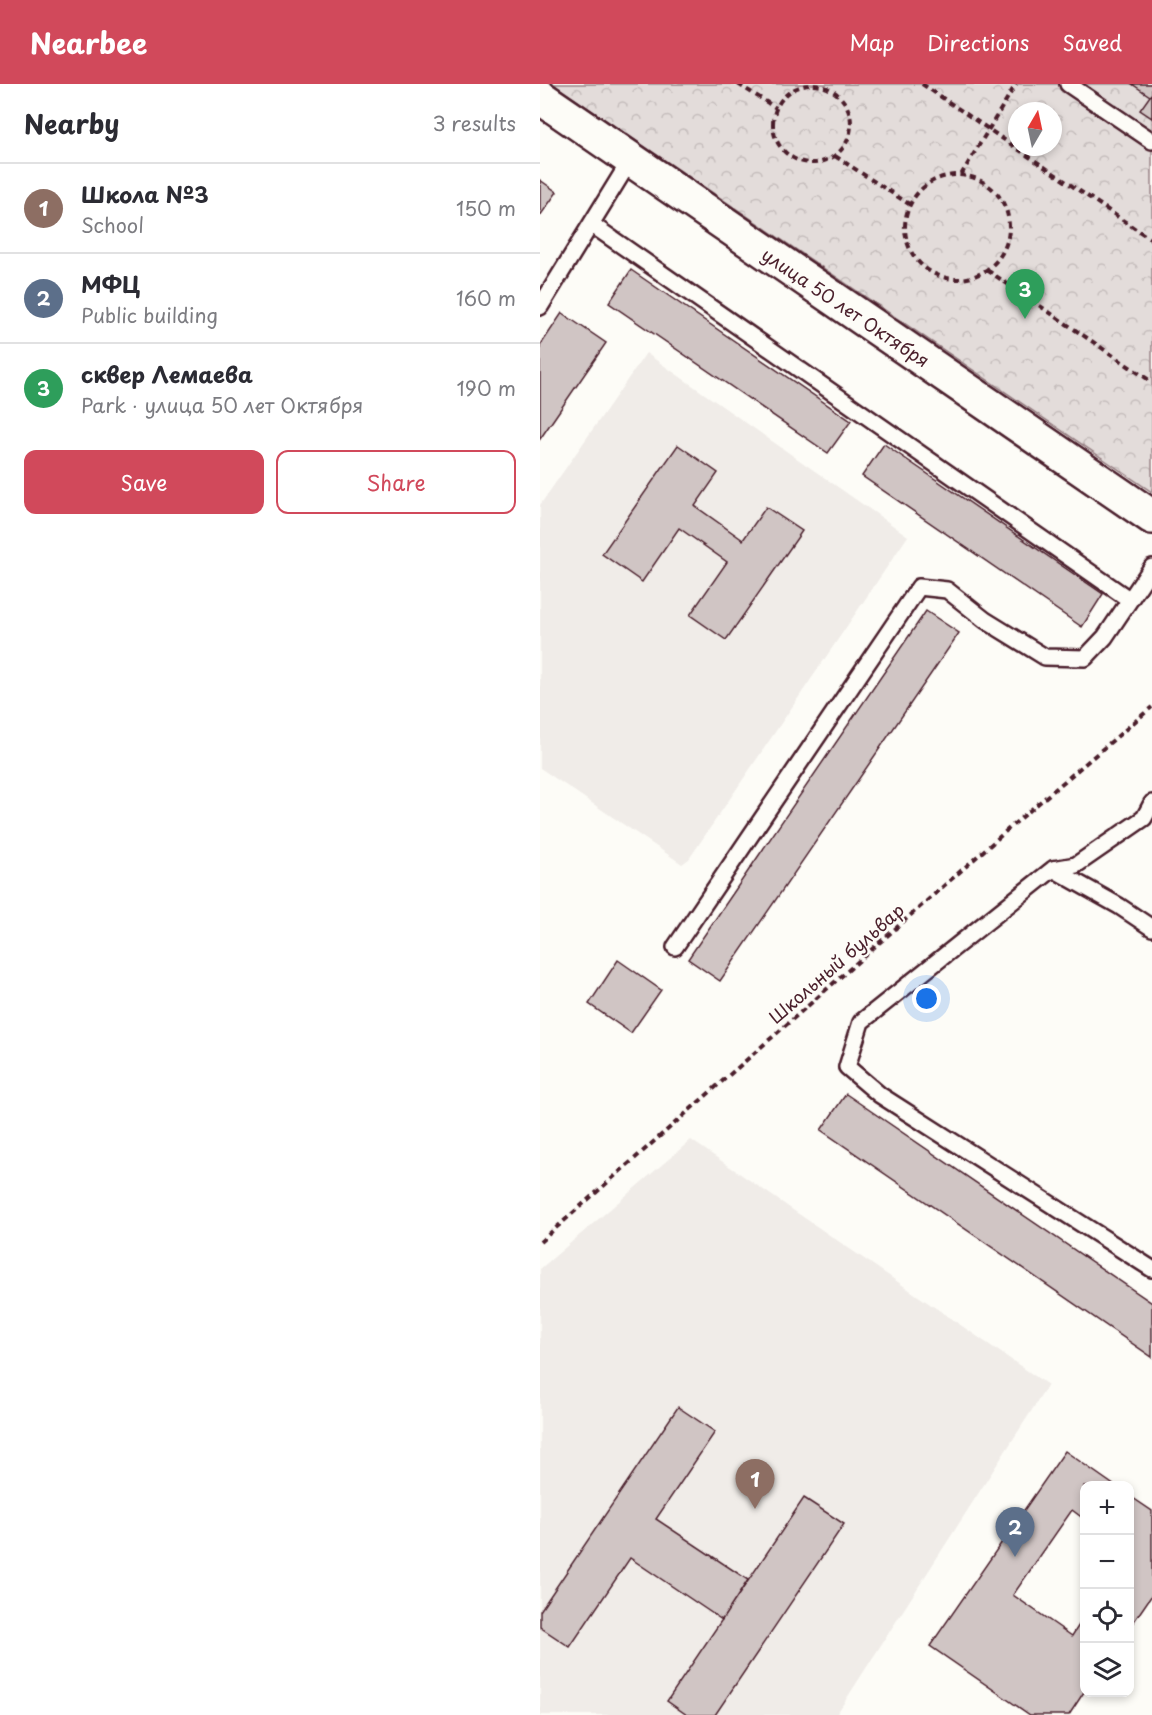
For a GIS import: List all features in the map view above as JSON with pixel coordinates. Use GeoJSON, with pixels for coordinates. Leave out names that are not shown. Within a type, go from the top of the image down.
{"type":"FeatureCollection","features":[{"type":"Feature","properties":{"kind":"street","name":"улица 50 лет Октября"},"geometry":{"type":"LineString","coordinates":[[540,97],[1152,517]]}},
{"type":"Feature","properties":{"kind":"lane"},"geometry":{"type":"LineString","coordinates":[[1068,84],[1152,141]]}},
{"type":"Feature","properties":{"kind":"lane"},"geometry":{"type":"LineString","coordinates":[[540,307],[631,159]]}},
{"type":"Feature","properties":{"kind":"lane"},"geometry":{"type":"LineString","coordinates":[[591,224],[1130,600]]}},
{"type":"Feature","properties":{"kind":"lane"},"geometry":{"type":"LineString","coordinates":[[675,947],[919,587],[947,590],[985,620],[1045,657],[1085,658],[1105,637],[1152,567]]}},
{"type":"Feature","properties":{"kind":"lane"},"geometry":{"type":"LineString","coordinates":[[1152,803],[1144,818],[1076,865],[1053,869],[861,1022],[847,1067],[880,1095],[1152,1269]]}},
{"type":"Feature","properties":{"kind":"lane"},"geometry":{"type":"LineString","coordinates":[[1053,869],[1119,906],[1152,928]]}},
{"type":"Feature","properties":{"kind":"path"},"geometry":{"type":"LineString","coordinates":[[738,84],[776,108]]}},
{"type":"Feature","properties":{"kind":"path"},"geometry":{"type":"LineString","coordinates":[[922,84],[1152,240]]}},
{"type":"Feature","properties":{"kind":"path"},"geometry":{"type":"LineString","coordinates":[[961,175],[987,128],[1016,84]]}},
{"type":"Feature","properties":{"kind":"path"},"geometry":{"type":"LineString","coordinates":[[806,85],[819,85],[841,98],[848,109],[850,128],[844,146],[835,156],[811,163],[787,155],[773,133],[776,108],[788,93],[806,85]]}},
{"type":"Feature","properties":{"kind":"path"},"geometry":{"type":"LineString","coordinates":[[835,156],[909,204]]}},
{"type":"Feature","properties":{"kind":"path"},"geometry":{"type":"LineString","coordinates":[[950,174],[961,175],[984,182],[997,193],[1006,208],[1010,225],[1008,243],[1000,258],[987,270],[972,278],[954,280],[938,276],[923,268],[912,254],[905,238],[904,221],[909,204],[919,190],[933,179],[950,174]]}},
{"type":"Feature","properties":{"kind":"path"},"geometry":{"type":"LineString","coordinates":[[987,270],[1152,382]]}},
{"type":"Feature","properties":{"kind":"path","name":"Школьный бульвар"},"geometry":{"type":"LineString","coordinates":[[540,1242],[1014,824],[1152,707]]}},
{"type":"Feature","properties":{"kind":"shaded area"},"geometry":{"type":"Polygon","coordinates":[[[646,353],[908,536],[689,859],[682,864],[540,768],[540,505],[646,353]]]}},
{"type":"Feature","properties":{"kind":"shaded area"},"geometry":{"type":"Polygon","coordinates":[[[691,1140],[1048,1385],[836,1715],[540,1715],[540,1269],[691,1140]]]}},
{"type":"Feature","properties":{"kind":"green space"},"geometry":{"type":"Polygon","coordinates":[[[553,84],[1152,84],[1152,492],[553,84]]]}},
{"type":"Feature","properties":{"kind":"building"},"geometry":{"type":"Polygon","coordinates":[[[1132,84],[1152,84],[1152,93],[1150,96],[1132,84]]]}},
{"type":"Feature","properties":{"kind":"building"},"geometry":{"type":"Polygon","coordinates":[[[1152,93],[1152,118],[1140,110],[1152,93]]]}},
{"type":"Feature","properties":{"kind":"building"},"geometry":{"type":"Polygon","coordinates":[[[540,180],[557,192],[540,216],[540,180]]]}},
{"type":"Feature","properties":{"kind":"building"},"geometry":{"type":"Polygon","coordinates":[[[631,270],[851,421],[828,453],[609,303],[631,270]]]}},
{"type":"Feature","properties":{"kind":"building"},"geometry":{"type":"Polygon","coordinates":[[[562,313],[606,343],[540,439],[540,346],[562,313]]]}},
{"type":"Feature","properties":{"kind":"building"},"geometry":{"type":"Polygon","coordinates":[[[884,444],[1103,594],[1082,627],[862,476],[884,444]]]}},
{"type":"Feature","properties":{"kind":"building"},"geometry":{"type":"Polygon","coordinates":[[[678,445],[718,473],[695,506],[743,540],[766,507],[802,531],[726,640],[690,615],[727,562],[679,528],[642,582],[602,554],[678,445]]]}},
{"type":"Feature","properties":{"kind":"building"},"geometry":{"type":"Polygon","coordinates":[[[926,611],[959,633],[720,981],[688,959],[926,611]]]}},
{"type":"Feature","properties":{"kind":"building"},"geometry":{"type":"Polygon","coordinates":[[[618,960],[661,990],[631,1033],[589,1004],[618,960]]]}},
{"type":"Feature","properties":{"kind":"building"},"geometry":{"type":"Polygon","coordinates":[[[846,1094],[1152,1303],[1152,1357],[821,1130],[846,1094]]]}},
{"type":"Feature","properties":{"kind":"building"},"geometry":{"type":"Polygon","coordinates":[[[678,1407],[715,1432],[656,1519],[748,1580],[722,1620],[630,1558],[570,1647],[540,1627],[540,1611],[678,1407]]]}},
{"type":"Feature","properties":{"kind":"building"},"geometry":{"type":"Polygon","coordinates":[[[1065,1451],[1108,1481],[1080,1481],[1080,1516],[1072,1510],[1013,1595],[1072,1636],[1080,1623],[1081,1697],[1069,1715],[1030,1715],[930,1646],[1065,1451]]]}},
{"type":"Feature","properties":{"kind":"building"},"geometry":{"type":"Polygon","coordinates":[[[804,1498],[844,1524],[715,1715],[687,1715],[667,1701],[804,1498]]]}},
{"type":"Feature","properties":{"kind":"building"},"geometry":{"type":"Polygon","coordinates":[[[1134,1499],[1152,1511],[1152,1595],[1134,1621],[1134,1499]]]}},
{"type":"Feature","properties":{"kind":"place","name":"сквер Лемаева"},"geometry":{"type":"Point","coordinates":[1025,319]}},
{"type":"Feature","properties":{"kind":"place","name":"Школа №3"},"geometry":{"type":"Point","coordinates":[755,1509]}},
{"type":"Feature","properties":{"kind":"place","name":"МФЦ"},"geometry":{"type":"Point","coordinates":[1015,1557]}}]}
